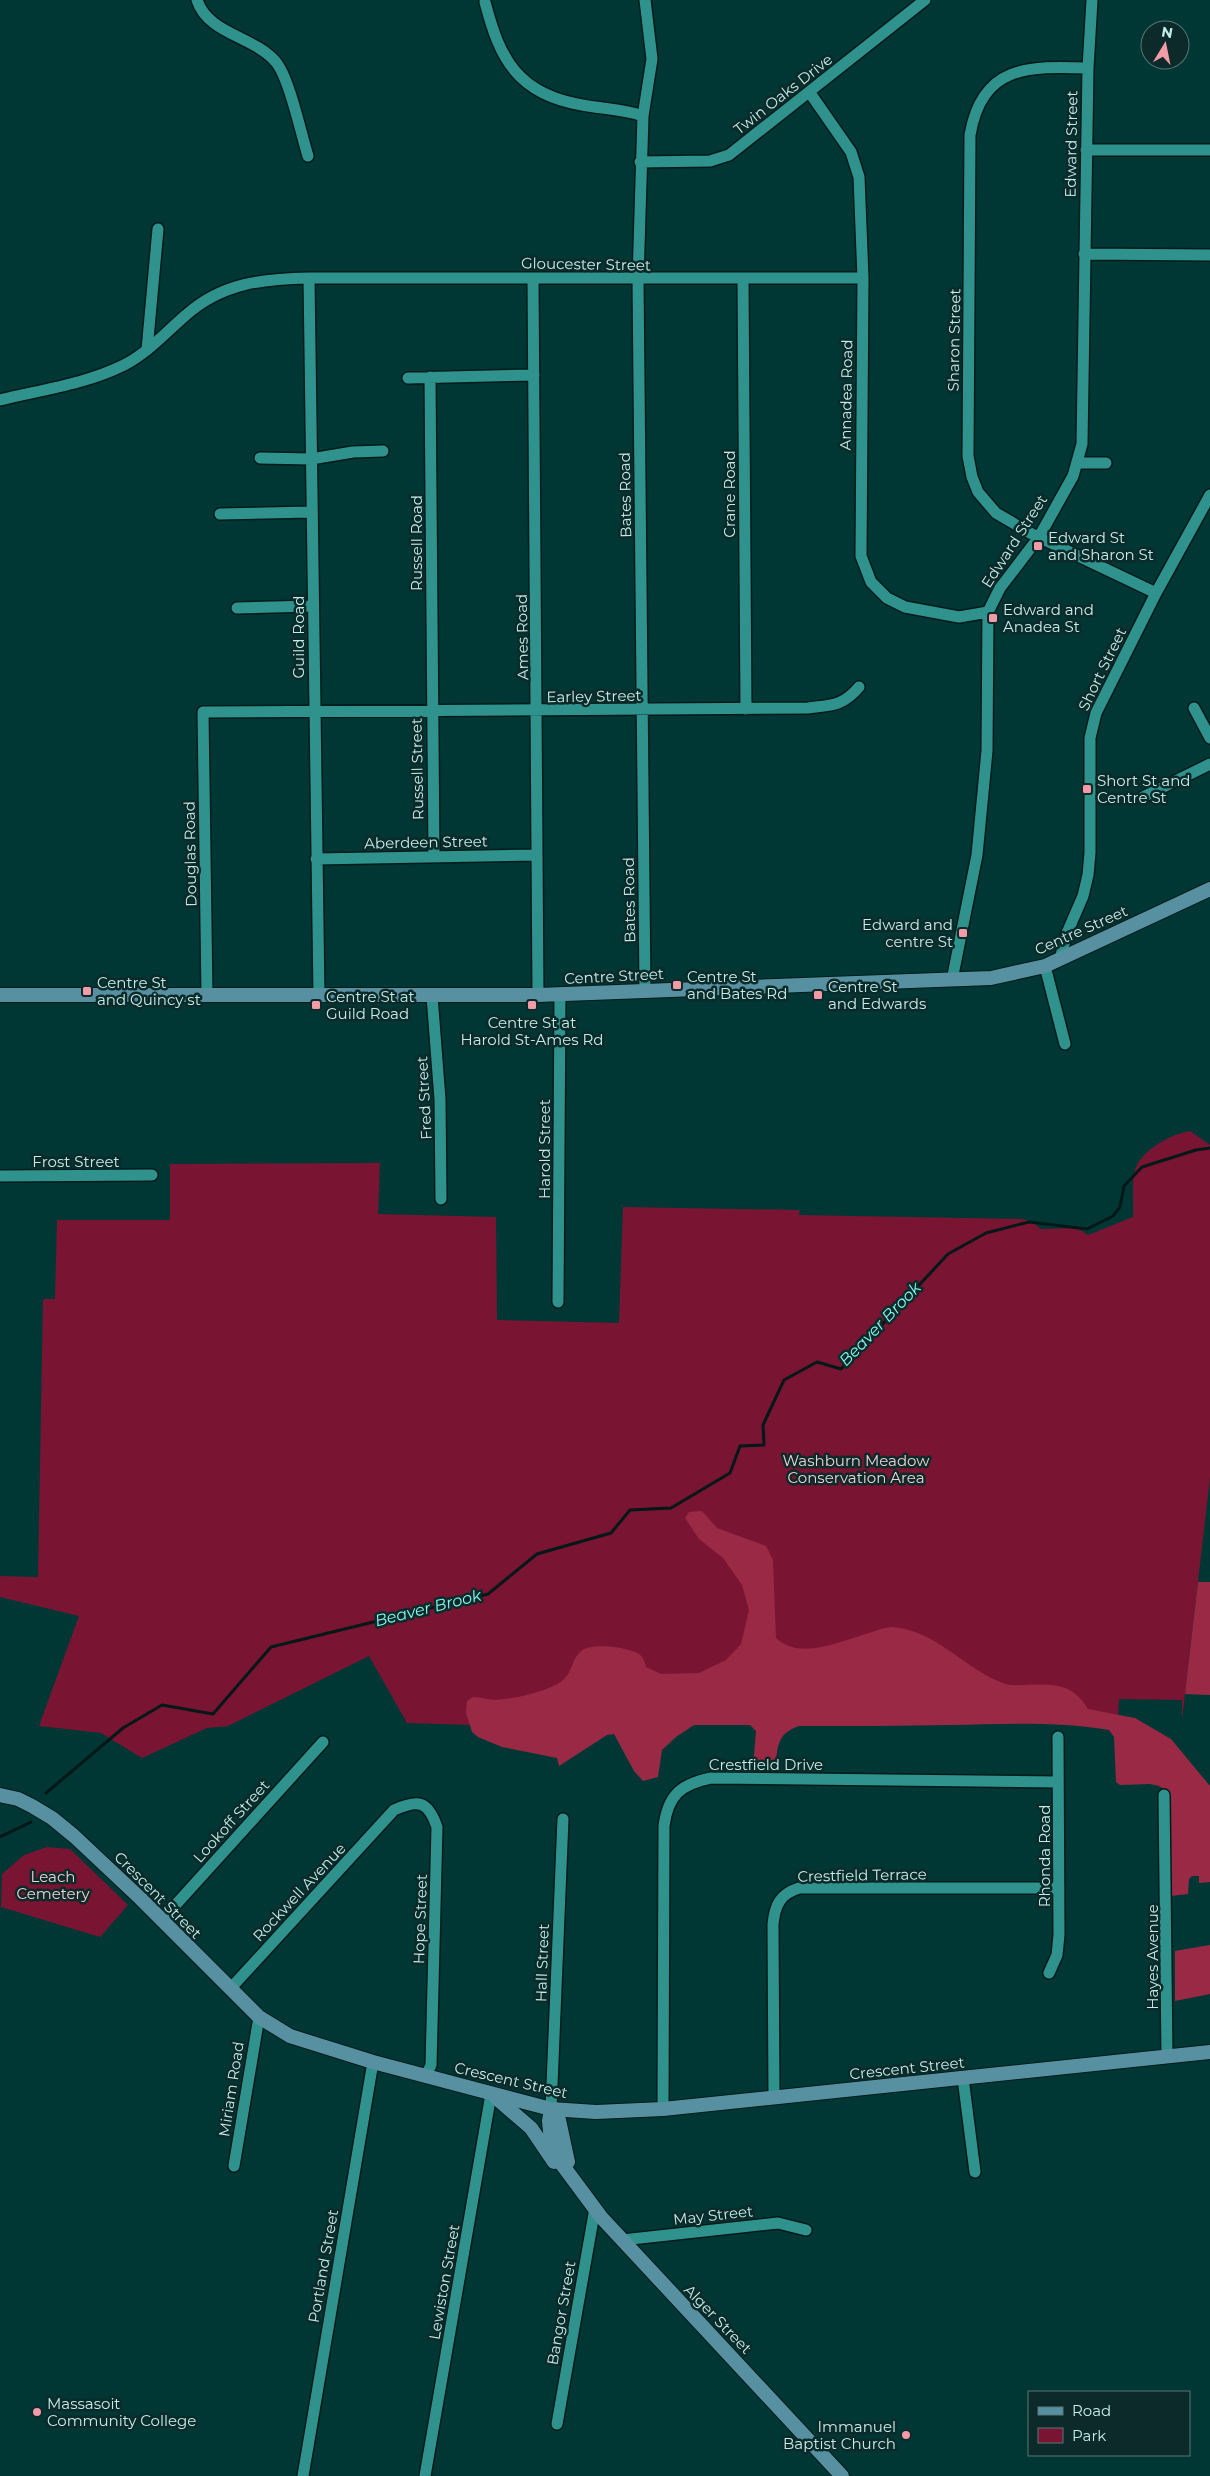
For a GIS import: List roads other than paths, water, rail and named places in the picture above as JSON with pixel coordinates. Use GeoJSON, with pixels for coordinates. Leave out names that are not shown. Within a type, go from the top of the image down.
{"type":"FeatureCollection","features":[{"type":"Feature","properties":{"kind":"main road","name":"Centre Street"},"geometry":{"type":"LineString","coordinates":[[0,995],[538,996],[990,978],[1045,966],[1210,889]]}},
{"type":"Feature","properties":{"kind":"main road","name":"Crescent Street"},"geometry":{"type":"LineString","coordinates":[[0,1795],[18,1799],[52,1818],[86,1847],[259,2017],[290,2036],[374,2062],[551,2109],[596,2112],[663,2109],[1210,2052]]}},
{"type":"Feature","properties":{"kind":"main road"},"geometry":{"type":"LineString","coordinates":[[492,2094],[531,2128],[559,2170],[574,2181]]}},
{"type":"Feature","properties":{"kind":"main road","name":"Alger Street"},"geometry":{"type":"LineString","coordinates":[[551,2109],[549,2120],[552,2141],[558,2159],[595,2208],[622,2240],[842,2476]]}},
{"type":"Feature","properties":{"kind":"street"},"geometry":{"type":"LineString","coordinates":[[197,0],[211,22],[261,50],[276,62],[283,77],[308,156]]}},
{"type":"Feature","properties":{"kind":"street","name":"Bates Road"},"geometry":{"type":"LineString","coordinates":[[645,0],[652,59],[643,116],[640,162],[638,280],[645,991]]}},
{"type":"Feature","properties":{"kind":"street","name":"Twin Oaks Drive"},"geometry":{"type":"LineString","coordinates":[[640,162],[710,162],[730,155],[810,94],[925,0]]}},
{"type":"Feature","properties":{"kind":"street","name":"Edward Street"},"geometry":{"type":"LineString","coordinates":[[952,980],[977,855],[986,751],[988,612],[1000,588],[1039,537],[1078,463],[1084,424],[1084,254],[1088,68],[1092,0]]}},
{"type":"Feature","properties":{"kind":"street"},"geometry":{"type":"LineString","coordinates":[[485,2],[492,31],[504,58],[514,72],[535,88],[568,102],[643,116]]}},
{"type":"Feature","properties":{"kind":"street","name":"Sharon Street"},"geometry":{"type":"LineString","coordinates":[[1088,68],[1037,67],[1005,76],[994,83],[984,94],[973,117],[970,135],[968,456],[972,477],[978,492],[996,513],[1039,537],[1156,593]]}},
{"type":"Feature","properties":{"kind":"street","name":"Annadea Road"},"geometry":{"type":"LineString","coordinates":[[810,94],[851,152],[859,177],[863,278],[861,556],[871,582],[887,598],[905,607],[959,617],[988,612]]}},
{"type":"Feature","properties":{"kind":"street"},"geometry":{"type":"LineString","coordinates":[[1086,150],[1210,150]]}},
{"type":"Feature","properties":{"kind":"street"},"geometry":{"type":"LineString","coordinates":[[147,350],[158,229]]}},
{"type":"Feature","properties":{"kind":"street"},"geometry":{"type":"LineString","coordinates":[[1084,254],[1210,255]]}},
{"type":"Feature","properties":{"kind":"street","name":"Gloucester Street"},"geometry":{"type":"LineString","coordinates":[[0,400],[105,374],[126,364],[147,350],[194,308],[218,292],[262,280],[309,278],[638,280],[863,278]]}},
{"type":"Feature","properties":{"kind":"street","name":"Guild Road"},"geometry":{"type":"LineString","coordinates":[[309,278],[310,459],[319,996]]}},
{"type":"Feature","properties":{"kind":"street","name":"Ames Road"},"geometry":{"type":"LineString","coordinates":[[533,278],[538,711],[538,996]]}},
{"type":"Feature","properties":{"kind":"street","name":"Crane Road"},"geometry":{"type":"LineString","coordinates":[[743,279],[746,709]]}},
{"type":"Feature","properties":{"kind":"street"},"geometry":{"type":"LineString","coordinates":[[408,378],[534,375]]}},
{"type":"Feature","properties":{"kind":"street","name":"Russell Road"},"geometry":{"type":"LineString","coordinates":[[430,377],[431,710]]}},
{"type":"Feature","properties":{"kind":"street"},"geometry":{"type":"LineString","coordinates":[[260,458],[310,459],[353,452],[383,451]]}},
{"type":"Feature","properties":{"kind":"street"},"geometry":{"type":"LineString","coordinates":[[1078,463],[1106,463]]}},
{"type":"Feature","properties":{"kind":"street","name":"Short Street"},"geometry":{"type":"LineString","coordinates":[[1060,959],[1083,896],[1088,875],[1090,853],[1090,738],[1092,725],[1101,701],[1156,593],[1210,495]]}},
{"type":"Feature","properties":{"kind":"street"},"geometry":{"type":"LineString","coordinates":[[220,514],[311,512]]}},
{"type":"Feature","properties":{"kind":"street"},"geometry":{"type":"LineString","coordinates":[[237,608],[313,606]]}},
{"type":"Feature","properties":{"kind":"street","name":"Earley Street"},"geometry":{"type":"LineString","coordinates":[[203,712],[808,708],[837,705],[850,698],[859,686]]}},
{"type":"Feature","properties":{"kind":"street"},"geometry":{"type":"LineString","coordinates":[[1194,708],[1210,738]]}},
{"type":"Feature","properties":{"kind":"street","name":"Russell Street"},"geometry":{"type":"LineString","coordinates":[[431,710],[434,857]]}},
{"type":"Feature","properties":{"kind":"street","name":"Douglas Road"},"geometry":{"type":"LineString","coordinates":[[203,712],[207,995]]}},
{"type":"Feature","properties":{"kind":"street"},"geometry":{"type":"LineString","coordinates":[[1143,797],[1210,764]]}},
{"type":"Feature","properties":{"kind":"street","name":"Aberdeen Street"},"geometry":{"type":"LineString","coordinates":[[316,859],[537,855]]}},
{"type":"Feature","properties":{"kind":"street"},"geometry":{"type":"LineString","coordinates":[[1045,966],[1065,1044]]}},
{"type":"Feature","properties":{"kind":"street","name":"Harold Street"},"geometry":{"type":"LineString","coordinates":[[558,1302],[560,995]]}},
{"type":"Feature","properties":{"kind":"street","name":"Fred Street"},"geometry":{"type":"LineString","coordinates":[[432,996],[440,1099],[441,1199]]}},
{"type":"Feature","properties":{"kind":"street","name":"Frost Street"},"geometry":{"type":"LineString","coordinates":[[0,1176],[152,1175]]}},
{"type":"Feature","properties":{"kind":"street","name":"Rhonda Road"},"geometry":{"type":"LineString","coordinates":[[1049,1973],[1059,1946],[1058,1737]]}},
{"type":"Feature","properties":{"kind":"street","name":"Lookoff Street"},"geometry":{"type":"LineString","coordinates":[[161,1921],[323,1742]]}},
{"type":"Feature","properties":{"kind":"street","name":"Crestfield Drive"},"geometry":{"type":"LineString","coordinates":[[663,2109],[664,1826],[666,1810],[678,1791],[700,1780],[711,1778],[1058,1782]]}},
{"type":"Feature","properties":{"kind":"street","name":"Hayes Avenue"},"geometry":{"type":"LineString","coordinates":[[1164,1795],[1167,2056]]}},
{"type":"Feature","properties":{"kind":"street","name":"Hope Street"},"geometry":{"type":"LineString","coordinates":[[389,1816],[394,1810],[410,1803],[423,1805],[432,1811],[437,1827],[431,2064],[426,2076]]}},
{"type":"Feature","properties":{"kind":"street","name":"Rockwell Avenue"},"geometry":{"type":"LineString","coordinates":[[230,1989],[389,1816]]}},
{"type":"Feature","properties":{"kind":"street","name":"Hall Street"},"geometry":{"type":"LineString","coordinates":[[551,2109],[563,1819]]}},
{"type":"Feature","properties":{"kind":"street","name":"Crestfield Terrace"},"geometry":{"type":"LineString","coordinates":[[774,2098],[773,1924],[776,1906],[781,1897],[789,1891],[799,1888],[1059,1888]]}},
{"type":"Feature","properties":{"kind":"street","name":"Miriam Road"},"geometry":{"type":"LineString","coordinates":[[234,2166],[259,2017]]}},
{"type":"Feature","properties":{"kind":"street","name":"Portland Street"},"geometry":{"type":"LineString","coordinates":[[303,2476],[374,2062]]}},
{"type":"Feature","properties":{"kind":"street"},"geometry":{"type":"LineString","coordinates":[[963,2078],[975,2172]]}},
{"type":"Feature","properties":{"kind":"street","name":"Lewiston Street"},"geometry":{"type":"LineString","coordinates":[[426,2476],[492,2094]]}},
{"type":"Feature","properties":{"kind":"street","name":"Bangor Street"},"geometry":{"type":"LineString","coordinates":[[557,2424],[595,2208]]}},
{"type":"Feature","properties":{"kind":"street","name":"May Street"},"geometry":{"type":"LineString","coordinates":[[622,2240],[778,2223],[806,2230]]}},
{"type":"Feature","properties":{"kind":"waterway","name":"Beaver Brook"},"geometry":{"type":"LineString","coordinates":[[46,1793],[123,1728],[162,1705],[213,1714],[271,1647],[488,1594],[537,1554],[611,1533],[630,1510],[671,1508],[730,1473],[740,1446],[764,1445],[763,1425],[784,1380],[817,1362],[841,1369],[948,1254],[986,1233],[1029,1222],[1087,1229],[1113,1216],[1120,1207],[1124,1186],[1142,1167],[1196,1150],[1210,1148]]}},
{"type":"Feature","properties":{"kind":"waterway","name":"Beaver Brook"},"geometry":{"type":"LineString","coordinates":[[0,1837],[31,1822]]}},
{"type":"Feature","properties":{"kind":"place","name":"Edward St and Sharon St"},"geometry":{"type":"Point","coordinates":[1038,546]}},
{"type":"Feature","properties":{"kind":"place","name":"Edward and Anadea St"},"geometry":{"type":"Point","coordinates":[993,618]}},
{"type":"Feature","properties":{"kind":"place","name":"Short St and Centre St"},"geometry":{"type":"Point","coordinates":[1087,789]}},
{"type":"Feature","properties":{"kind":"place","name":"Edward and centre St"},"geometry":{"type":"Point","coordinates":[963,933]}},
{"type":"Feature","properties":{"kind":"place","name":"Centre St and Bates Rd"},"geometry":{"type":"Point","coordinates":[677,985]}},
{"type":"Feature","properties":{"kind":"place","name":"Centre St and Quincy st"},"geometry":{"type":"Point","coordinates":[87,991]}},
{"type":"Feature","properties":{"kind":"place","name":"Centre St and Edwards"},"geometry":{"type":"Point","coordinates":[818,995]}},
{"type":"Feature","properties":{"kind":"place","name":"Centre St at Guild Road"},"geometry":{"type":"Point","coordinates":[316,1005]}},
{"type":"Feature","properties":{"kind":"place","name":"Centre St at Harold St-Ames Rd"},"geometry":{"type":"Point","coordinates":[532,1005]}},
{"type":"Feature","properties":{"kind":"place","name":"Massasoit Community College"},"geometry":{"type":"Point","coordinates":[37,2412]}},
{"type":"Feature","properties":{"kind":"place","name":"Immanuel Baptist Church"},"geometry":{"type":"Point","coordinates":[906,2435]}},
{"type":"Feature","properties":{"kind":"park label","name":"Washburn Meadow Conservation Area"},"geometry":{"type":"Point","coordinates":[856,1468]}},
{"type":"Feature","properties":{"kind":"park label","name":"Leach Cemetery"},"geometry":{"type":"Point","coordinates":[53,1884]}}]}
